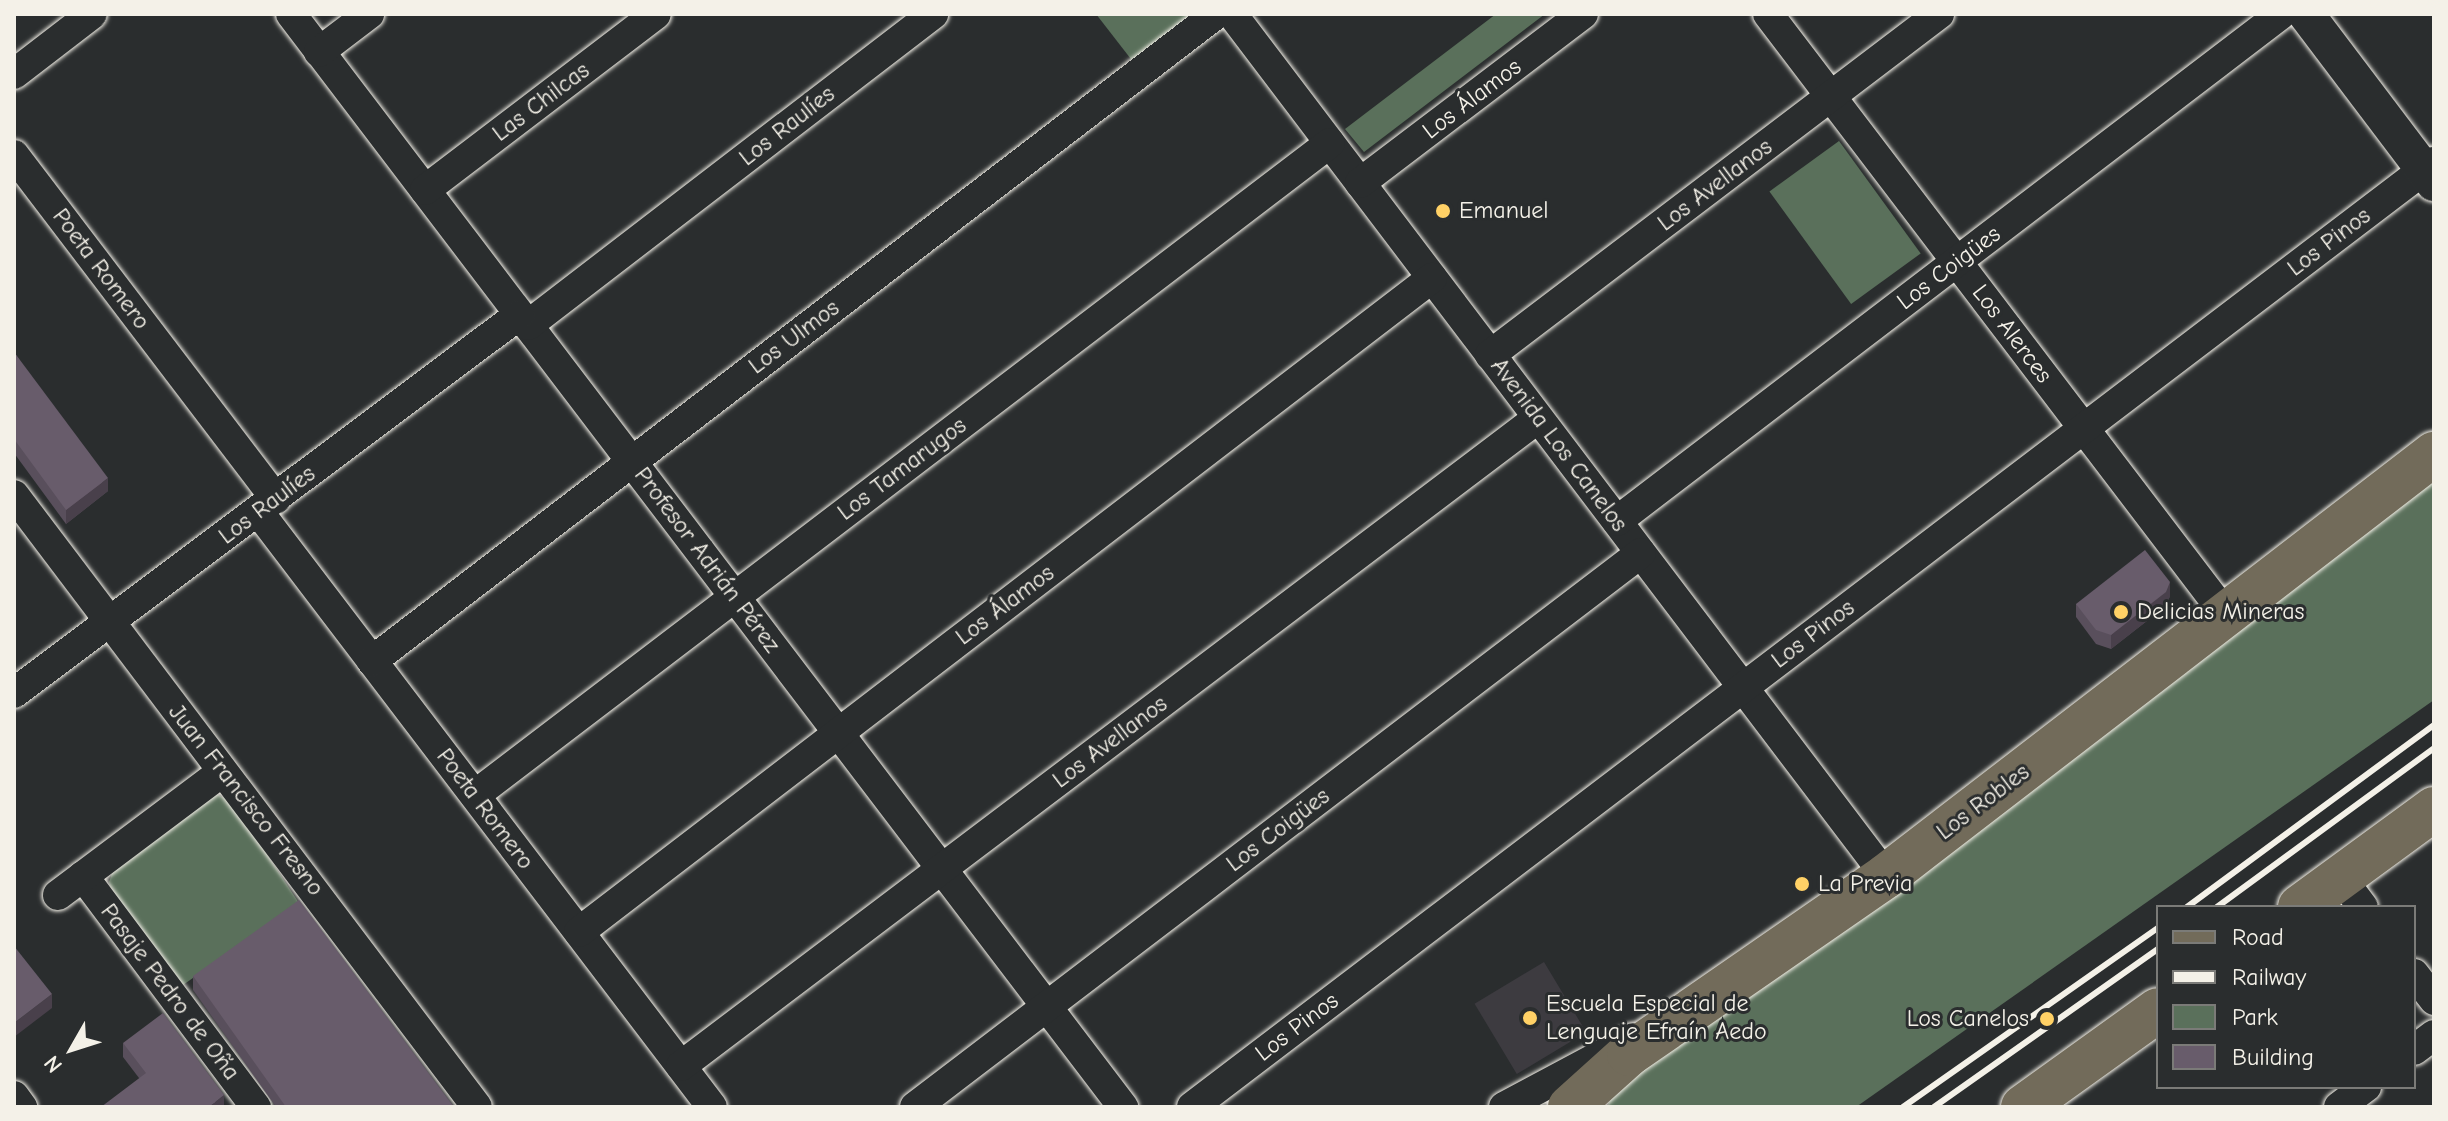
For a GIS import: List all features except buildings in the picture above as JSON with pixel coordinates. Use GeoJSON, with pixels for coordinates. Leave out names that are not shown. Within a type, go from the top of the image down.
{"type":"FeatureCollection","features":[{"type":"Feature","properties":{"kind":"main road","name":"Los Robles"},"geometry":{"type":"LineString","coordinates":[[1687,1016],[1886,876],[2434,454]]}},
{"type":"Feature","properties":{"kind":"main road"},"geometry":{"type":"LineString","coordinates":[[2307,905],[2352,892],[2434,809]]}},
{"type":"Feature","properties":{"kind":"main road"},"geometry":{"type":"LineString","coordinates":[[2049,1100],[2156,1012]]}},
{"type":"Feature","properties":{"kind":"main road"},"geometry":{"type":"LineString","coordinates":[[1570,1107],[1687,1016]]}},
{"type":"Feature","properties":{"kind":"main road"},"geometry":{"type":"LineString","coordinates":[[1599,1107],[1687,1016]]}},
{"type":"Feature","properties":{"kind":"street"},"geometry":{"type":"LineString","coordinates":[[14,74],[92,14]]}},
{"type":"Feature","properties":{"kind":"street","name":"Profesor Adrián Pérez"},"geometry":{"type":"LineString","coordinates":[[291,14],[1123,1107]]}},
{"type":"Feature","properties":{"kind":"street"},"geometry":{"type":"LineString","coordinates":[[319,52],[369,14]]}},
{"type":"Feature","properties":{"kind":"street","name":"Las Chilcas"},"geometry":{"type":"LineString","coordinates":[[425,190],[656,14]]}},
{"type":"Feature","properties":{"kind":"street","name":"Los Raulíes"},"geometry":{"type":"LineString","coordinates":[[14,693],[524,320],[933,14]]}},
{"type":"Feature","properties":{"kind":"street","name":"Los Ulmos"},"geometry":{"type":"LineString","coordinates":[[372,661],[1216,14]]}},
{"type":"Feature","properties":{"kind":"street","name":"Avenida Los Canelos"},"geometry":{"type":"LineString","coordinates":[[1232,14],[1886,876]]}},
{"type":"Feature","properties":{"kind":"street","name":"Los Álamos"},"geometry":{"type":"LineString","coordinates":[[1360,183],[1583,14]]}},
{"type":"Feature","properties":{"kind":"street","name":"Los Alerces"},"geometry":{"type":"LineString","coordinates":[[1768,14],[2226,615]]}},
{"type":"Feature","properties":{"kind":"street","name":"Los Avellanos"},"geometry":{"type":"LineString","coordinates":[[1490,355],[1939,14]]}},
{"type":"Feature","properties":{"kind":"street","name":"Los Coigües"},"geometry":{"type":"LineString","coordinates":[[1617,521],[2281,14]]}},
{"type":"Feature","properties":{"kind":"street"},"geometry":{"type":"LineString","coordinates":[[2306,14],[2431,172]]}},
{"type":"Feature","properties":{"kind":"street","name":"Los Tamarugos"},"geometry":{"type":"LineString","coordinates":[[475,795],[1330,143]]}},
{"type":"Feature","properties":{"kind":"street","name":"Poeta Romero"},"geometry":{"type":"LineString","coordinates":[[14,155],[267,505],[372,661],[712,1107]]}},
{"type":"Feature","properties":{"kind":"street","name":"Los Pinos"},"geometry":{"type":"LineString","coordinates":[[1192,1107],[2084,428],[2431,172]]}},
{"type":"Feature","properties":{"kind":"street","name":"Los Álamos"},"geometry":{"type":"LineString","coordinates":[[579,932],[1432,278]]}},
{"type":"Feature","properties":{"kind":"street","name":"Los Avellanos"},"geometry":{"type":"LineString","coordinates":[[681,1066],[1538,418]]}},
{"type":"Feature","properties":{"kind":"street","name":"Juan Francisco Fresno"},"geometry":{"type":"LineString","coordinates":[[14,495],[477,1107]]}},
{"type":"Feature","properties":{"kind":"street","name":"Los Coigües"},"geometry":{"type":"LineString","coordinates":[[915,1107],[1641,553]]}},
{"type":"Feature","properties":{"kind":"street"},"geometry":{"type":"LineString","coordinates":[[58,895],[222,772]]}},
{"type":"Feature","properties":{"kind":"street","name":"Pasaje Pedro de Oña"},"geometry":{"type":"LineString","coordinates":[[83,876],[256,1107]]}},
{"type":"Feature","properties":{"kind":"street"},"geometry":{"type":"LineString","coordinates":[[2416,977],[2434,1000]]}},
{"type":"Feature","properties":{"kind":"street","name":"Los Robles"},"geometry":{"type":"LineString","coordinates":[[1504,1107],[1595,1054],[1687,1016]]}},
{"type":"Feature","properties":{"kind":"street"},"geometry":{"type":"LineString","coordinates":[[2416,1048],[2434,1035]]}},
{"type":"Feature","properties":{"kind":"street"},"geometry":{"type":"LineString","coordinates":[[2339,1107],[2363,1089]]}},
{"type":"Feature","properties":{"kind":"street"},"geometry":{"type":"LineString","coordinates":[[14,1096],[22,1107]]}},
{"type":"Feature","properties":{"kind":"shaded area","name":"Escuela Especial de Lenguaje Efraín Aedo"},"geometry":{"type":"Polygon","coordinates":[[[1544,962],[1586,1032],[1517,1074],[1475,1004],[1544,962]]]}},
{"type":"Feature","properties":{"kind":"green space"},"geometry":{"type":"Polygon","coordinates":[[[1096,14],[1193,14],[1134,63],[1096,14]]]}},
{"type":"Feature","properties":{"kind":"green space"},"geometry":{"type":"Polygon","coordinates":[[[1496,14],[1545,14],[1364,152],[1345,129],[1496,14]]]}},
{"type":"Feature","properties":{"kind":"green space"},"geometry":{"type":"Polygon","coordinates":[[[1839,141],[1921,253],[1851,304],[1769,192],[1839,141]]]}},
{"type":"Feature","properties":{"kind":"green space"},"geometry":{"type":"Polygon","coordinates":[[[2434,474],[2434,700],[1856,1107],[1607,1107],[1619,1083],[2434,474]]]}},
{"type":"Feature","properties":{"kind":"green space"},"geometry":{"type":"Polygon","coordinates":[[[217,794],[233,803],[299,903],[183,985],[114,900],[109,882],[115,865],[217,794]]]}},
{"type":"Feature","properties":{"kind":"railway"},"geometry":{"type":"LineString","coordinates":[[2190,905],[2434,725]]}},
{"type":"Feature","properties":{"kind":"railway"},"geometry":{"type":"LineString","coordinates":[[2220,905],[2434,748]]}},
{"type":"Feature","properties":{"kind":"railway"},"geometry":{"type":"LineString","coordinates":[[1903,1107],[2156,929]]}},
{"type":"Feature","properties":{"kind":"railway"},"geometry":{"type":"LineString","coordinates":[[1934,1107],[2156,950]]}},
{"type":"Feature","properties":{"kind":"place","name":"Emanuel"},"geometry":{"type":"Point","coordinates":[1443,211]}},
{"type":"Feature","properties":{"kind":"place","name":"Delicias Mineras"},"geometry":{"type":"Point","coordinates":[2121,612]}},
{"type":"Feature","properties":{"kind":"place","name":"La Previa"},"geometry":{"type":"Point","coordinates":[1802,884]}},
{"type":"Feature","properties":{"kind":"place","name":"Escuela Especial de Lenguaje Efraín Aedo"},"geometry":{"type":"Point","coordinates":[1530,1018]}},
{"type":"Feature","properties":{"kind":"place","name":"Los Canelos"},"geometry":{"type":"Point","coordinates":[2047,1019]}}]}
